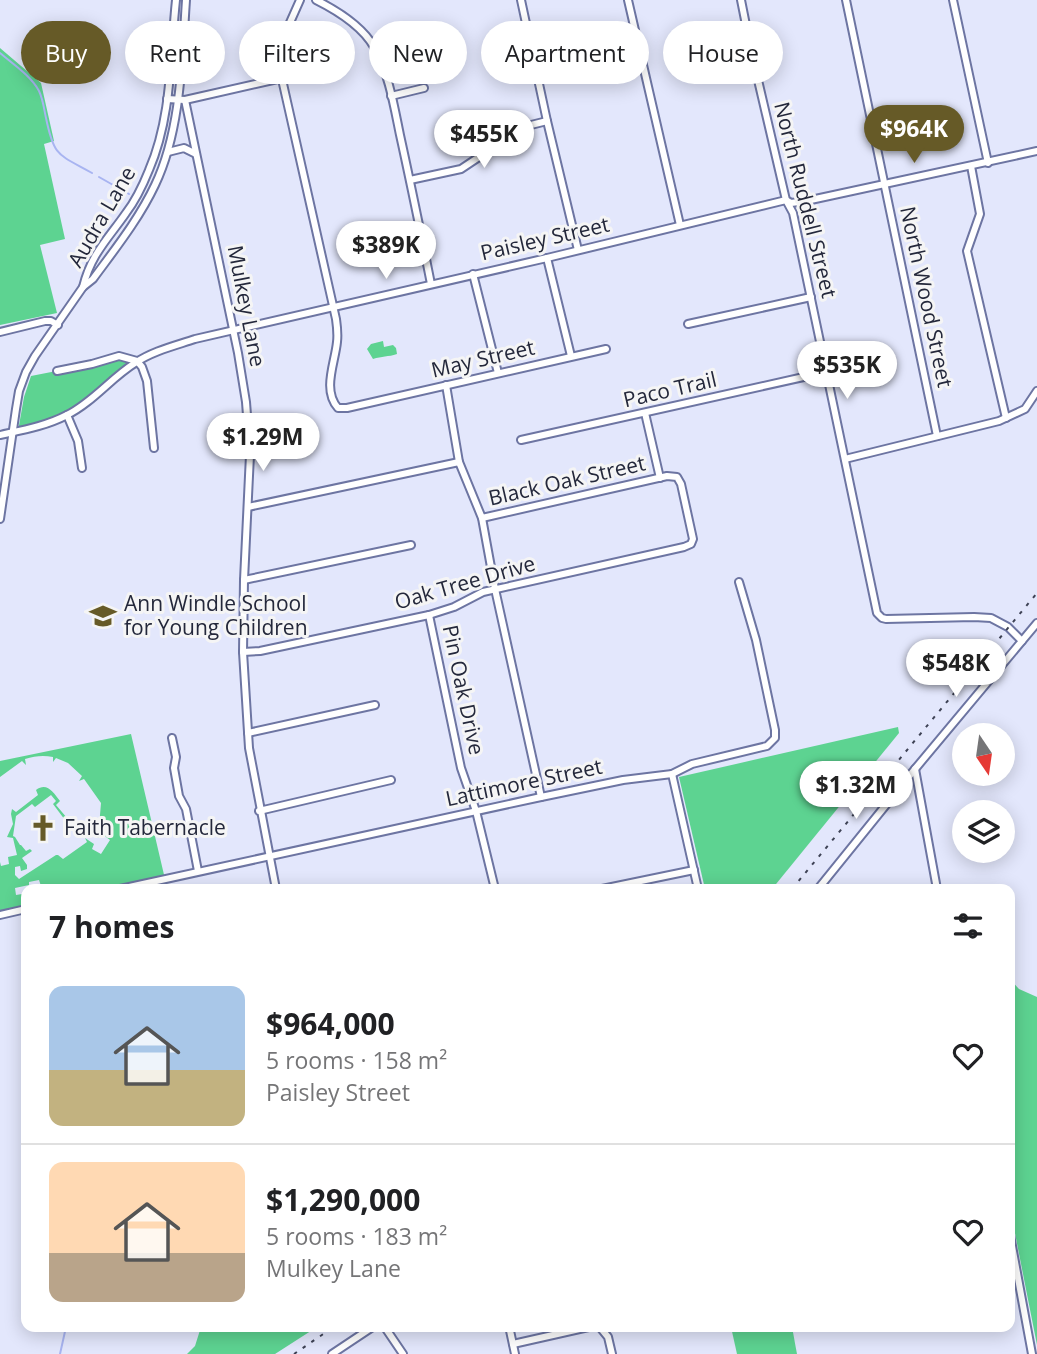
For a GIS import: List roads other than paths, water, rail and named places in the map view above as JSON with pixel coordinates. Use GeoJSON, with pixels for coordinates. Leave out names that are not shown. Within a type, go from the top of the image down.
{"type":"FeatureCollection","features":[{"type":"Feature","properties":{"kind":"street","name":"Audra Lane"},"geometry":{"type":"LineString","coordinates":[[0,519],[12,432],[24,377],[83,286],[87,270],[98,250],[139,191],[159,142],[167,99],[176,0]]}},
{"type":"Feature","properties":{"kind":"street","name":"Audra Lane"},"geometry":{"type":"LineString","coordinates":[[83,286],[93,279],[142,210],[167,152],[181,100],[186,0]]}},
{"type":"Feature","properties":{"kind":"street"},"geometry":{"type":"LineString","coordinates":[[291,21],[300,0]]}},
{"type":"Feature","properties":{"kind":"street"},"geometry":{"type":"LineString","coordinates":[[316,0],[353,23],[373,46],[385,72],[431,284]]}},
{"type":"Feature","properties":{"kind":"street"},"geometry":{"type":"LineString","coordinates":[[521,0],[578,250]]}},
{"type":"Feature","properties":{"kind":"street"},"geometry":{"type":"LineString","coordinates":[[628,0],[680,225]]}},
{"type":"Feature","properties":{"kind":"street","name":"North Ruddell Street"},"geometry":{"type":"LineString","coordinates":[[741,0],[786,200],[793,213],[877,613],[886,619],[991,618],[1008,627],[1022,641]]}},
{"type":"Feature","properties":{"kind":"street","name":"North Wood Street"},"geometry":{"type":"LineString","coordinates":[[846,0],[937,436]]}},
{"type":"Feature","properties":{"kind":"street"},"geometry":{"type":"LineString","coordinates":[[953,0],[988,163]]}},
{"type":"Feature","properties":{"kind":"street"},"geometry":{"type":"LineString","coordinates":[[167,99],[181,100],[254,84]]}},
{"type":"Feature","properties":{"kind":"street"},"geometry":{"type":"LineString","coordinates":[[283,84],[333,307]]}},
{"type":"Feature","properties":{"kind":"street"},"geometry":{"type":"LineString","coordinates":[[391,96],[424,88]]}},
{"type":"Feature","properties":{"kind":"street","name":"Mulkey Lane"},"geometry":{"type":"LineString","coordinates":[[181,100],[196,154],[240,365],[247,415],[250,455],[243,652],[251,761],[275,884]]}},
{"type":"Feature","properties":{"kind":"street"},"geometry":{"type":"LineString","coordinates":[[410,180],[461,169],[515,130],[547,121]]}},
{"type":"Feature","properties":{"kind":"street"},"geometry":{"type":"LineString","coordinates":[[167,152],[184,148],[196,154]]}},
{"type":"Feature","properties":{"kind":"street","name":"Paisley Street"},"geometry":{"type":"LineString","coordinates":[[0,435],[40,426],[66,415],[89,402],[137,361],[166,348],[786,200],[806,201],[885,186],[1037,151]]}},
{"type":"Feature","properties":{"kind":"street"},"geometry":{"type":"LineString","coordinates":[[971,166],[980,214],[967,251],[1006,418]]}},
{"type":"Feature","properties":{"kind":"street"},"geometry":{"type":"LineString","coordinates":[[115,228],[125,235]]}},
{"type":"Feature","properties":{"kind":"street"},"geometry":{"type":"LineString","coordinates":[[547,258],[571,356]]}},
{"type":"Feature","properties":{"kind":"street"},"geometry":{"type":"LineString","coordinates":[[473,274],[498,373]]}},
{"type":"Feature","properties":{"kind":"street"},"geometry":{"type":"LineString","coordinates":[[688,324],[811,297]]}},
{"type":"Feature","properties":{"kind":"street","name":"May Street"},"geometry":{"type":"LineString","coordinates":[[333,307],[337,343],[330,385],[331,397],[338,408],[607,349]]}},
{"type":"Feature","properties":{"kind":"street"},"geometry":{"type":"LineString","coordinates":[[0,332],[45,321],[58,325]]}},
{"type":"Feature","properties":{"kind":"street"},"geometry":{"type":"LineString","coordinates":[[57,371],[119,356],[137,361],[147,381],[154,448]]}},
{"type":"Feature","properties":{"kind":"street","name":"Paco Trail"},"geometry":{"type":"LineString","coordinates":[[521,440],[826,372]]}},
{"type":"Feature","properties":{"kind":"street"},"geometry":{"type":"LineString","coordinates":[[446,385],[459,462],[482,518],[541,797]]}},
{"type":"Feature","properties":{"kind":"street"},"geometry":{"type":"LineString","coordinates":[[845,459],[999,421],[1025,409],[1037,391]]}},
{"type":"Feature","properties":{"kind":"street"},"geometry":{"type":"LineString","coordinates":[[645,413],[660,478]]}},
{"type":"Feature","properties":{"kind":"street"},"geometry":{"type":"LineString","coordinates":[[66,415],[78,441],[82,468]]}},
{"type":"Feature","properties":{"kind":"street"},"geometry":{"type":"LineString","coordinates":[[248,507],[459,462]]}},
{"type":"Feature","properties":{"kind":"street","name":"Oak Tree Drive"},"geometry":{"type":"LineString","coordinates":[[243,652],[260,651],[429,615],[454,607],[483,592],[684,547],[691,544],[693,539],[681,484],[677,477],[660,478]]}},
{"type":"Feature","properties":{"kind":"street","name":"Black Oak Street"},"geometry":{"type":"LineString","coordinates":[[482,518],[660,478]]}},
{"type":"Feature","properties":{"kind":"street"},"geometry":{"type":"LineString","coordinates":[[244,580],[411,545]]}},
{"type":"Feature","properties":{"kind":"street","name":"Lattimore Street"},"geometry":{"type":"LineString","coordinates":[[142,884],[541,797],[623,780],[672,774],[692,764],[767,746],[775,738],[775,730],[739,582]]}},
{"type":"Feature","properties":{"kind":"street","name":"Pin Oak Drive"},"geometry":{"type":"LineString","coordinates":[[429,615],[461,768],[476,811],[494,884]]}},
{"type":"Feature","properties":{"kind":"street"},"geometry":{"type":"LineString","coordinates":[[822,884],[1037,623]]}},
{"type":"Feature","properties":{"kind":"street"},"geometry":{"type":"LineString","coordinates":[[248,733],[374,705]]}},
{"type":"Feature","properties":{"kind":"street"},"geometry":{"type":"LineString","coordinates":[[172,738],[179,796],[186,809],[198,871]]}},
{"type":"Feature","properties":{"kind":"street"},"geometry":{"type":"LineString","coordinates":[[915,769],[936,884]]}},
{"type":"Feature","properties":{"kind":"street"},"geometry":{"type":"LineString","coordinates":[[672,774],[697,884]]}},
{"type":"Feature","properties":{"kind":"street"},"geometry":{"type":"LineString","coordinates":[[260,811],[391,780]]}},
{"type":"Feature","properties":{"kind":"street"},"geometry":{"type":"LineString","coordinates":[[626,884],[694,870]]}},
{"type":"Feature","properties":{"kind":"street"},"geometry":{"type":"LineString","coordinates":[[0,915],[21,910]]}},
{"type":"Feature","properties":{"kind":"street"},"geometry":{"type":"LineString","coordinates":[[1015,1262],[1032,1354]]}},
{"type":"Feature","properties":{"kind":"street"},"geometry":{"type":"LineString","coordinates":[[332,1354],[365,1332]]}},
{"type":"Feature","properties":{"kind":"street"},"geometry":{"type":"LineString","coordinates":[[388,1332],[403,1354]]}},
{"type":"Feature","properties":{"kind":"street"},"geometry":{"type":"LineString","coordinates":[[510,1332],[515,1354]]}},
{"type":"Feature","properties":{"kind":"street"},"geometry":{"type":"LineString","coordinates":[[513,1344],[566,1332]]}},
{"type":"Feature","properties":{"kind":"street"},"geometry":{"type":"LineString","coordinates":[[604,1332],[608,1337],[612,1354]]}},
{"type":"Feature","properties":{"kind":"waterway"},"geometry":{"type":"LineString","coordinates":[[0,53],[27,75],[39,91],[55,148],[65,158],[92,173]]}},
{"type":"Feature","properties":{"kind":"waterway"},"geometry":{"type":"LineString","coordinates":[[99,177],[129,194]]}},
{"type":"Feature","properties":{"kind":"waterway"},"geometry":{"type":"LineString","coordinates":[[60,1354],[65,1332]]}},
{"type":"Feature","properties":{"kind":"railway"},"geometry":{"type":"LineString","coordinates":[[796,884],[1037,593]]}},
{"type":"Feature","properties":{"kind":"railway"},"geometry":{"type":"LineString","coordinates":[[294,1354],[326,1332]]}},
{"type":"Feature","properties":{"kind":"place","name":"Ann Windle School for Young Children"},"geometry":{"type":"Point","coordinates":[103,616]}},
{"type":"Feature","properties":{"kind":"place","name":"Faith Tabernacle"},"geometry":{"type":"Point","coordinates":[43,828]}}]}
